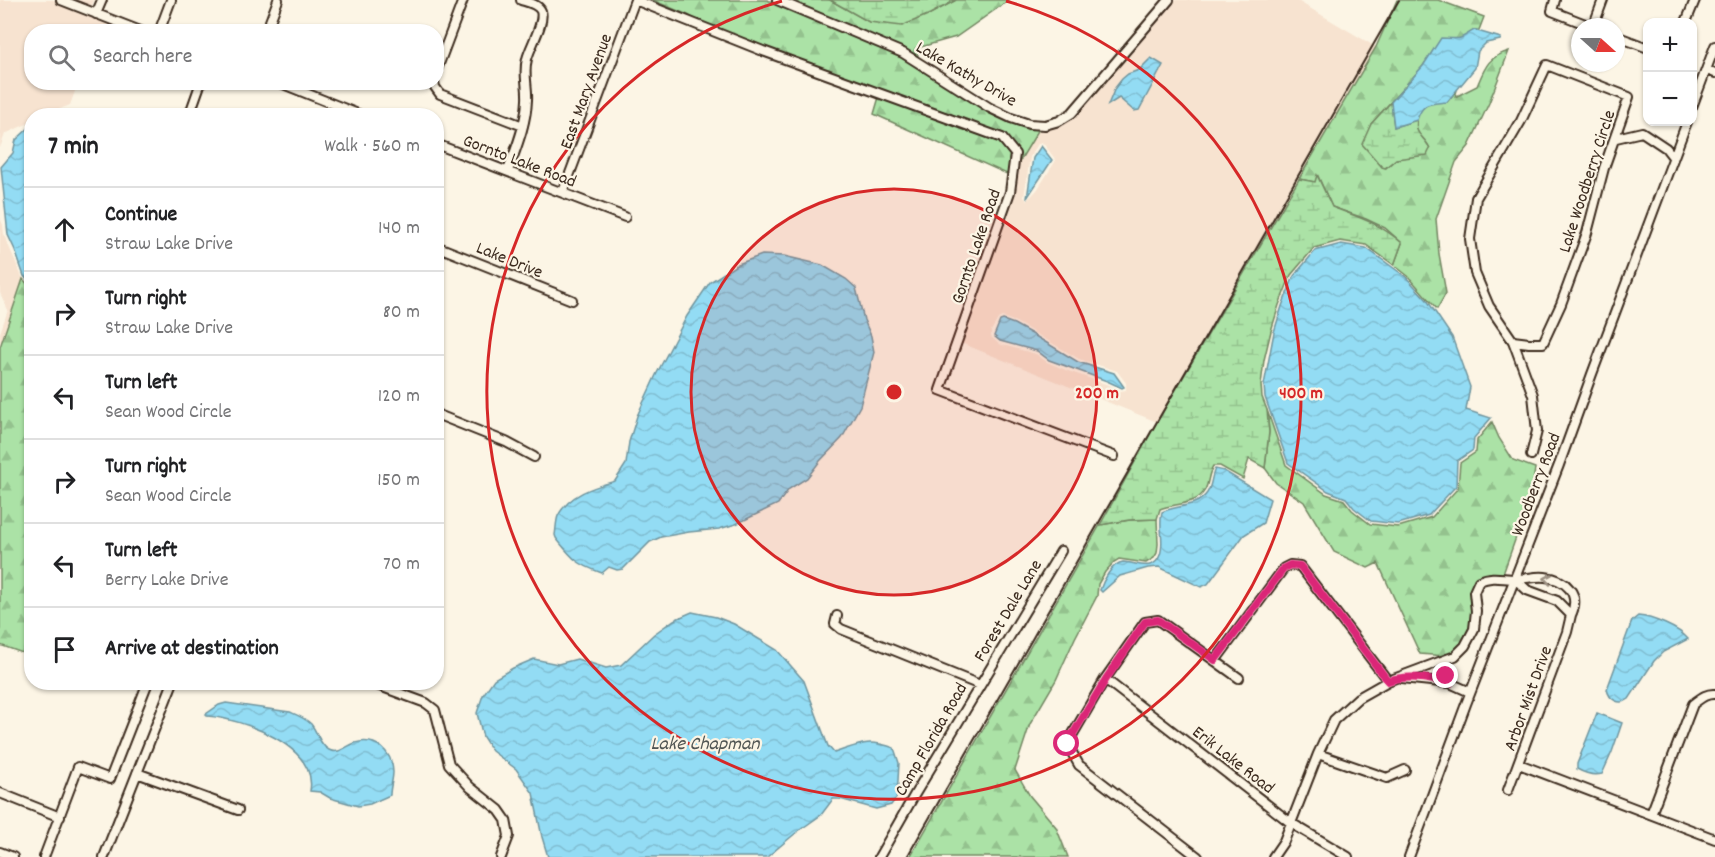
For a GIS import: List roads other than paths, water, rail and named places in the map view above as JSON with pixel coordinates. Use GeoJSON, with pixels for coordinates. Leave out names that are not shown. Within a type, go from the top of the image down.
{"type":"FeatureCollection","features":[{"type":"Feature","properties":{"kind":"street"},"geometry":{"type":"LineString","coordinates":[[61,0],[122,24]]}},
{"type":"Feature","properties":{"kind":"street"},"geometry":{"type":"LineString","coordinates":[[96,14],[102,0]]}},
{"type":"Feature","properties":{"kind":"street"},"geometry":{"type":"LineString","coordinates":[[162,24],[171,0]]}},
{"type":"Feature","properties":{"kind":"street"},"geometry":{"type":"LineString","coordinates":[[269,24],[278,0]]}},
{"type":"Feature","properties":{"kind":"street"},"geometry":{"type":"LineString","coordinates":[[444,51],[463,0]]}},
{"type":"Feature","properties":{"kind":"street"},"geometry":{"type":"LineString","coordinates":[[508,171],[523,126],[527,100],[525,68],[527,58],[542,19],[541,10],[538,7],[521,0]]}},
{"type":"Feature","properties":{"kind":"street","name":"East Mary Avenue"},"geometry":{"type":"LineString","coordinates":[[563,192],[635,0]]}},
{"type":"Feature","properties":{"kind":"street","name":"Gornto Lake Road"},"geometry":{"type":"LineString","coordinates":[[635,0],[763,51],[1002,138],[1016,154],[1010,192],[940,390],[1114,456]]}},
{"type":"Feature","properties":{"kind":"street","name":"Lake Kathy Drive"},"geometry":{"type":"LineString","coordinates":[[777,0],[903,53],[990,108],[1024,122],[1040,125],[1059,121],[1072,113],[1169,0]]}},
{"type":"Feature","properties":{"kind":"street"},"geometry":{"type":"LineString","coordinates":[[1555,0],[1552,11],[1571,18]]}},
{"type":"Feature","properties":{"kind":"street"},"geometry":{"type":"LineString","coordinates":[[1596,18],[1603,0]]}},
{"type":"Feature","properties":{"kind":"street"},"geometry":{"type":"LineString","coordinates":[[1688,18],[1695,0]]}},
{"type":"Feature","properties":{"kind":"street"},"geometry":{"type":"LineString","coordinates":[[1625,39],[1643,46]]}},
{"type":"Feature","properties":{"kind":"street"},"geometry":{"type":"LineString","coordinates":[[1697,95],[1715,46]]}},
{"type":"Feature","properties":{"kind":"street","name":"Lake Woodberry Circle"},"geometry":{"type":"LineString","coordinates":[[1513,341],[1543,343],[1561,304],[1587,233],[1604,168],[1629,98],[1547,65],[1521,121],[1476,198],[1470,239],[1475,273],[1489,306],[1513,341],[1533,395],[1536,431],[1531,455]]}},
{"type":"Feature","properties":{"kind":"street"},"geometry":{"type":"LineString","coordinates":[[1707,70],[1715,73]]}},
{"type":"Feature","properties":{"kind":"street"},"geometry":{"type":"LineString","coordinates":[[192,108],[198,90]]}},
{"type":"Feature","properties":{"kind":"street"},"geometry":{"type":"LineString","coordinates":[[298,90],[343,108]]}},
{"type":"Feature","properties":{"kind":"street"},"geometry":{"type":"LineString","coordinates":[[437,90],[440,94],[523,126]]}},
{"type":"Feature","properties":{"kind":"street","name":"Woodberry Road"},"geometry":{"type":"LineString","coordinates":[[1409,857],[1685,126]]}},
{"type":"Feature","properties":{"kind":"street"},"geometry":{"type":"LineString","coordinates":[[1616,138],[1642,132],[1666,148],[1673,158]]}},
{"type":"Feature","properties":{"kind":"street","name":"Gornto Lake Road"},"geometry":{"type":"LineString","coordinates":[[444,147],[625,217]]}},
{"type":"Feature","properties":{"kind":"street","name":"Lake Drive"},"geometry":{"type":"LineString","coordinates":[[444,249],[572,300]]}},
{"type":"Feature","properties":{"kind":"street"},"geometry":{"type":"LineString","coordinates":[[444,417],[506,442],[534,457]]}},
{"type":"Feature","properties":{"kind":"street","name":"Forest Dale Lane"},"geometry":{"type":"LineString","coordinates":[[980,685],[1061,551]]}},
{"type":"Feature","properties":{"kind":"street"},"geometry":{"type":"LineString","coordinates":[[1215,660],[1284,568],[1290,565],[1300,566],[1388,681]]}},
{"type":"Feature","properties":{"kind":"street"},"geometry":{"type":"LineString","coordinates":[[1273,857],[1284,842],[1318,754],[1334,720],[1358,698],[1388,681],[1449,659],[1466,646],[1474,629],[1476,611],[1474,592],[1479,581],[1490,576],[1515,579],[1545,577],[1558,580],[1568,586],[1571,592],[1560,604]]}},
{"type":"Feature","properties":{"kind":"street"},"geometry":{"type":"LineString","coordinates":[[1515,579],[1527,590],[1557,601],[1571,615]]}},
{"type":"Feature","properties":{"kind":"street","name":"Arbor Mist Drive"},"geometry":{"type":"LineString","coordinates":[[1508,790],[1575,607],[1574,596],[1571,592]]}},
{"type":"Feature","properties":{"kind":"street","name":"Camp Florida Road"},"geometry":{"type":"LineString","coordinates":[[837,616],[835,624],[841,630],[980,685],[879,857]]}},
{"type":"Feature","properties":{"kind":"street"},"geometry":{"type":"LineString","coordinates":[[1198,857],[1078,765],[1067,744],[1106,679],[1145,622],[1158,620],[1239,678]]}},
{"type":"Feature","properties":{"kind":"street"},"geometry":{"type":"LineString","coordinates":[[1449,659],[1446,676],[1450,683]]}},
{"type":"Feature","properties":{"kind":"street"},"geometry":{"type":"LineString","coordinates":[[1398,678],[1450,683],[1470,692]]}},
{"type":"Feature","properties":{"kind":"street","name":"Erik Lake Road"},"geometry":{"type":"LineString","coordinates":[[1106,679],[1291,823],[1348,857]]}},
{"type":"Feature","properties":{"kind":"street"},"geometry":{"type":"LineString","coordinates":[[45,857],[78,767],[110,779],[145,690]]}},
{"type":"Feature","properties":{"kind":"street"},"geometry":{"type":"LineString","coordinates":[[104,857],[170,690]]}},
{"type":"Feature","properties":{"kind":"street"},"geometry":{"type":"LineString","coordinates":[[391,690],[426,703],[435,710],[449,764],[470,788],[499,810],[506,820],[509,836],[501,857]]}},
{"type":"Feature","properties":{"kind":"street"},"geometry":{"type":"LineString","coordinates":[[1651,814],[1693,704],[1705,695],[1715,694]]}},
{"type":"Feature","properties":{"kind":"street"},"geometry":{"type":"LineString","coordinates":[[1318,754],[1387,778],[1405,770]]}},
{"type":"Feature","properties":{"kind":"street"},"geometry":{"type":"LineString","coordinates":[[1519,764],[1715,839]]}},
{"type":"Feature","properties":{"kind":"street"},"geometry":{"type":"LineString","coordinates":[[137,773],[238,810]]}},
{"type":"Feature","properties":{"kind":"street"},"geometry":{"type":"LineString","coordinates":[[0,793],[60,817]]}},
{"type":"Feature","properties":{"kind":"street"},"geometry":{"type":"LineString","coordinates":[[0,852],[13,857]]}},
{"type":"Feature","properties":{"kind":"water"},"geometry":{"type":"Polygon","coordinates":[[[1474,30],[1501,38],[1486,43],[1478,51],[1475,68],[1447,102],[1425,106],[1417,120],[1394,127],[1391,102],[1423,66],[1441,38],[1458,38],[1474,30]]]}},
{"type":"Feature","properties":{"kind":"water"},"geometry":{"type":"Polygon","coordinates":[[[1151,58],[1163,65],[1139,110],[1134,111],[1119,98],[1108,105],[1115,88],[1122,79],[1139,70],[1151,58]]]}},
{"type":"Feature","properties":{"kind":"water"},"geometry":{"type":"Polygon","coordinates":[[[24,133],[24,276],[8,235],[1,167],[13,153],[16,140],[24,133]]]}},
{"type":"Feature","properties":{"kind":"water"},"geometry":{"type":"Polygon","coordinates":[[[1041,146],[1052,160],[1027,198],[1033,158],[1041,146]]]}},
{"type":"Feature","properties":{"kind":"water"},"geometry":{"type":"Polygon","coordinates":[[[1341,244],[1366,248],[1406,277],[1427,300],[1452,337],[1470,387],[1466,410],[1491,418],[1474,438],[1473,450],[1457,461],[1456,486],[1429,515],[1398,524],[1371,521],[1354,508],[1346,498],[1328,491],[1288,463],[1265,397],[1264,385],[1274,332],[1294,276],[1315,251],[1341,244]]]}},
{"type":"Feature","properties":{"kind":"water"},"geometry":{"type":"Polygon","coordinates":[[[762,255],[784,256],[822,265],[846,279],[856,288],[874,352],[860,406],[842,438],[807,478],[789,489],[778,504],[736,524],[719,529],[661,537],[650,542],[623,569],[617,570],[609,567],[602,573],[586,567],[571,556],[556,538],[558,516],[575,497],[615,481],[626,464],[629,442],[637,416],[656,375],[687,316],[710,282],[738,264],[762,255]]]}},
{"type":"Feature","properties":{"kind":"water"},"geometry":{"type":"Polygon","coordinates":[[[1003,320],[1032,334],[1078,362],[1114,373],[1124,387],[1049,360],[1037,351],[1000,341],[994,336],[1000,321],[1003,320]]]}},
{"type":"Feature","properties":{"kind":"water"},"geometry":{"type":"Polygon","coordinates":[[[1215,469],[1224,471],[1270,499],[1263,523],[1244,535],[1208,584],[1201,587],[1159,567],[1120,576],[1102,592],[1100,590],[1106,577],[1119,563],[1154,564],[1161,550],[1162,512],[1192,504],[1203,498],[1209,490],[1215,469]]]}},
{"type":"Feature","properties":{"kind":"water","name":"Lake Chapman"},"geometry":{"type":"Polygon","coordinates":[[[692,612],[734,624],[777,650],[804,681],[828,746],[834,753],[869,743],[894,748],[899,763],[897,797],[891,805],[876,809],[833,799],[821,815],[767,857],[548,857],[533,793],[516,769],[492,751],[483,737],[477,713],[483,695],[494,679],[534,659],[558,664],[577,659],[606,668],[621,665],[654,634],[674,620],[692,612]]]}},
{"type":"Feature","properties":{"kind":"water"},"geometry":{"type":"Polygon","coordinates":[[[1638,616],[1665,624],[1688,639],[1663,652],[1654,661],[1629,699],[1619,702],[1610,696],[1607,689],[1632,621],[1638,616]]]}},
{"type":"Feature","properties":{"kind":"water"},"geometry":{"type":"Polygon","coordinates":[[[226,703],[290,712],[311,724],[323,745],[333,751],[363,742],[382,747],[392,764],[390,795],[370,804],[358,806],[330,798],[320,792],[310,791],[309,775],[302,761],[290,748],[258,729],[207,716],[206,714],[219,705],[226,703]]]}},
{"type":"Feature","properties":{"kind":"water"},"geometry":{"type":"Polygon","coordinates":[[[1597,713],[1622,723],[1602,774],[1595,775],[1577,769],[1577,764],[1597,713]]]}},
{"type":"Feature","properties":{"kind":"railway"},"geometry":{"type":"LineString","coordinates":[[907,857],[1399,0]]}}]}
